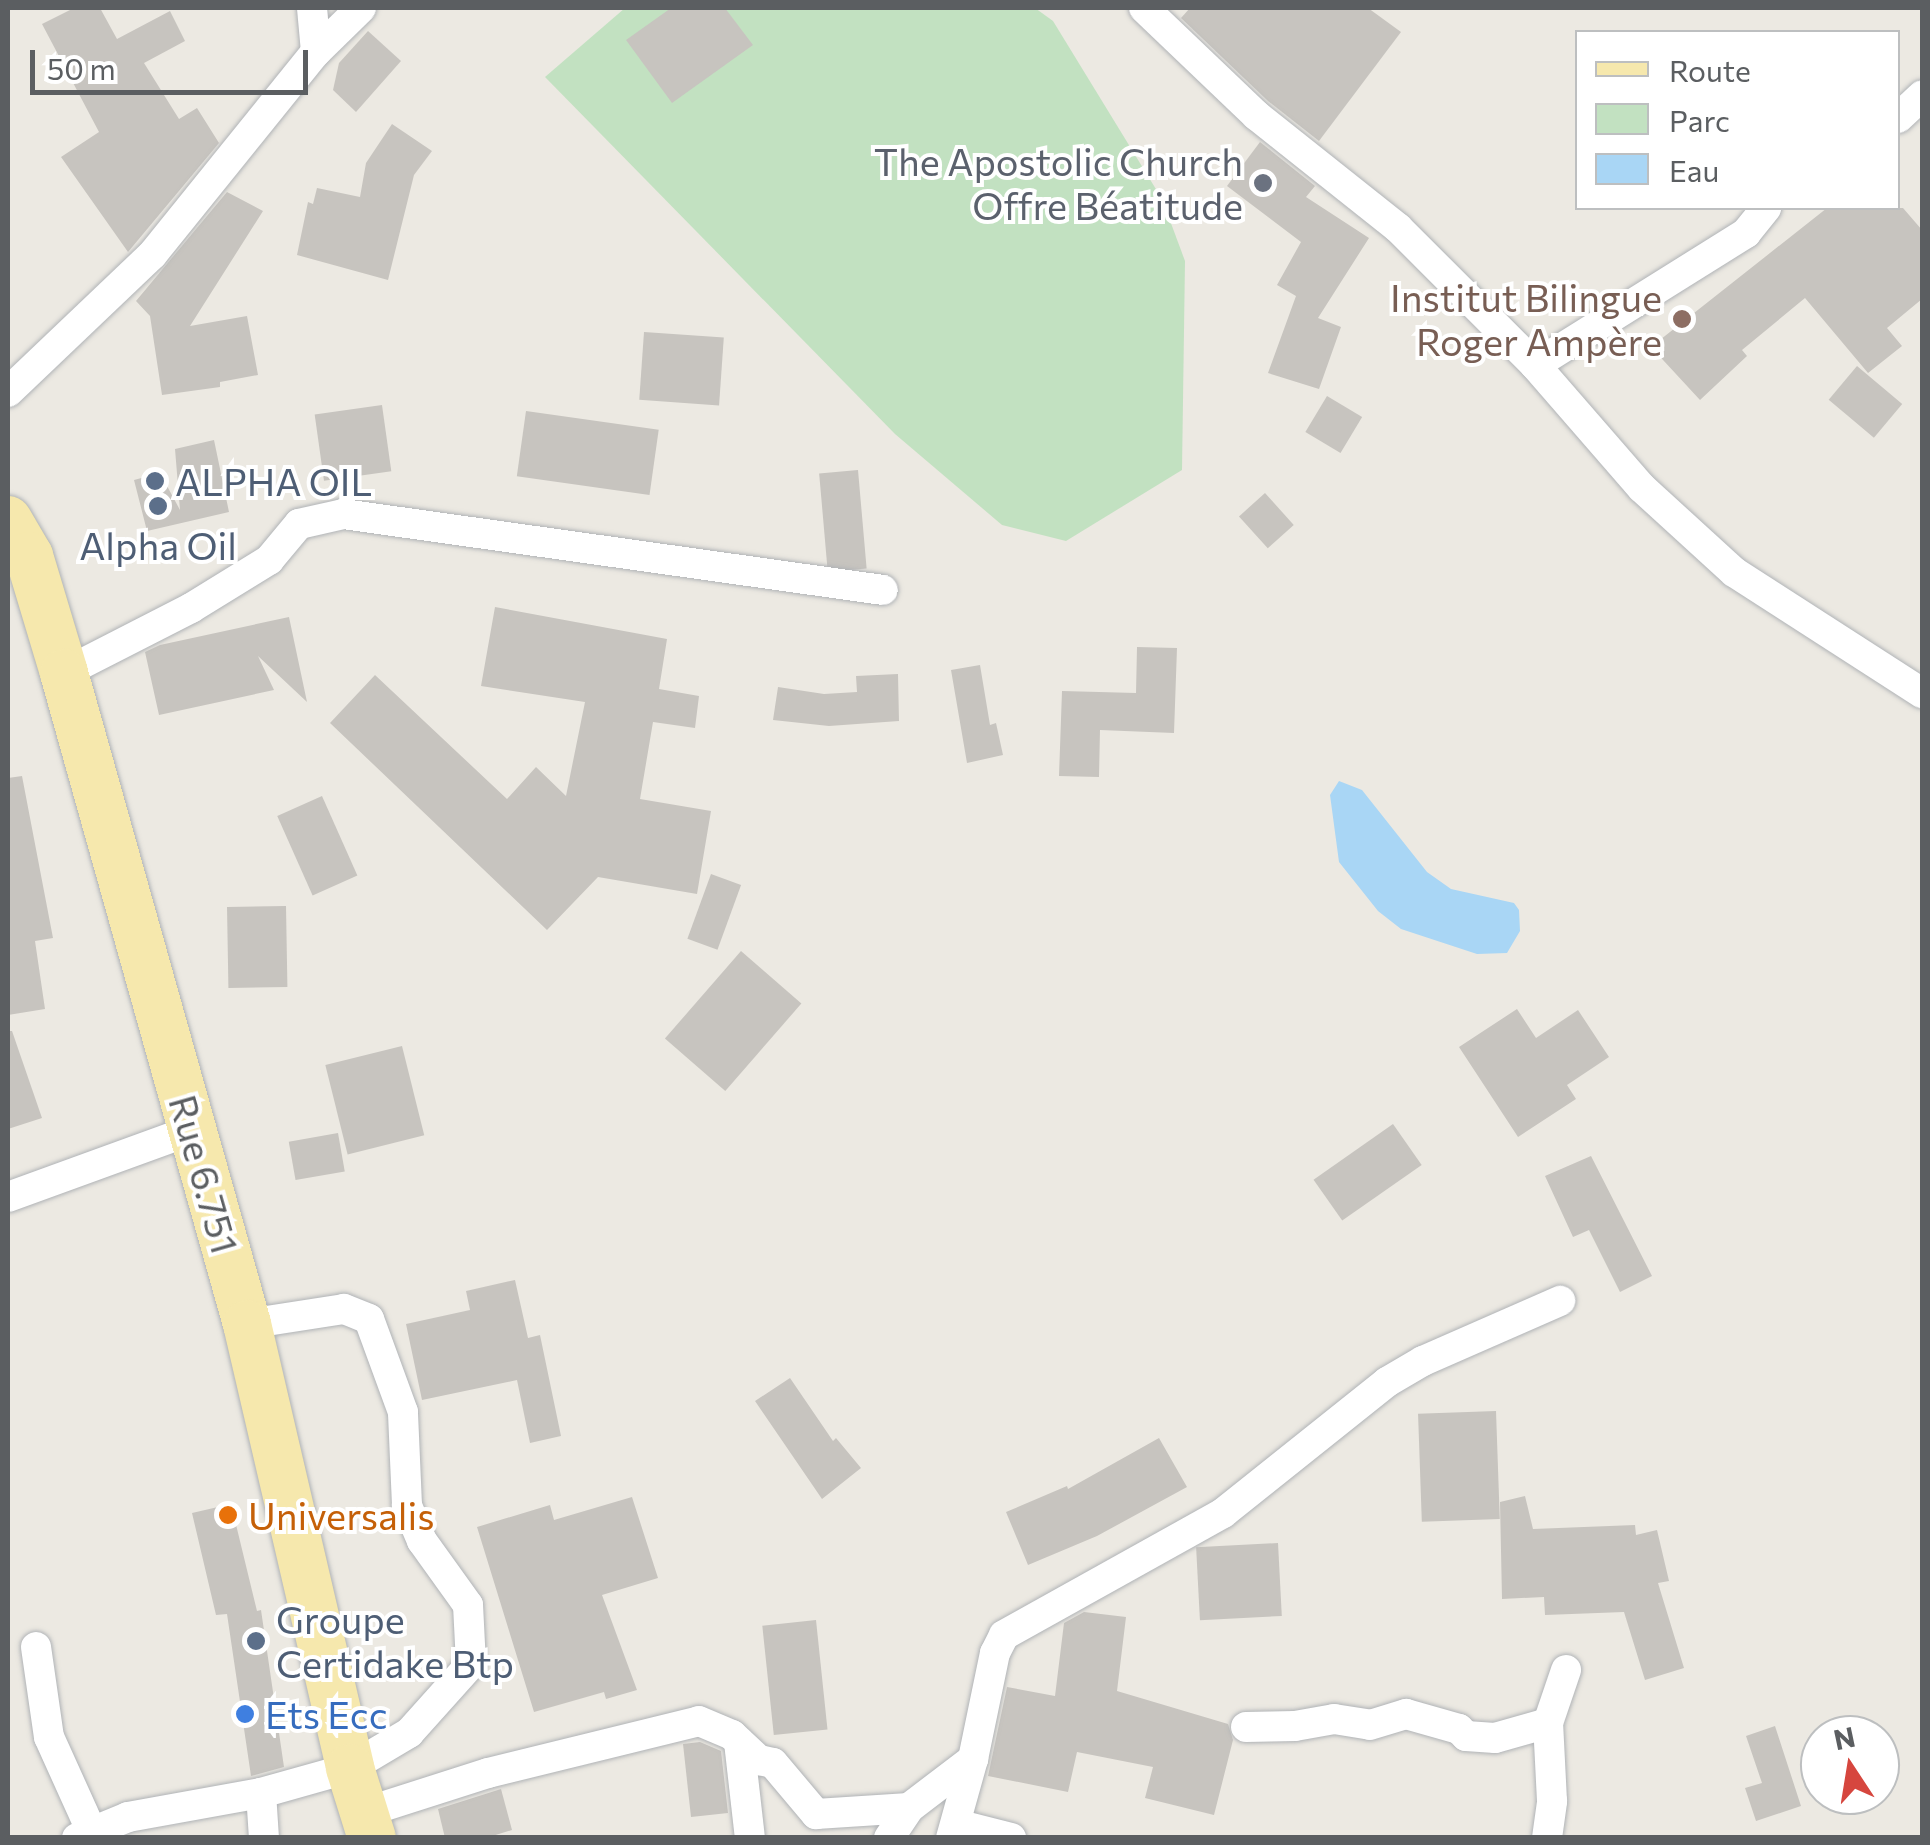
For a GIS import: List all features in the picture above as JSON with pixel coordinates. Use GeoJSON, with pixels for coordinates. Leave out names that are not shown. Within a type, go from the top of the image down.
{"type":"FeatureCollection","features":[{"type":"Feature","properties":{"kind":"main road","name":"Rue 6.751"},"geometry":{"type":"LineString","coordinates":[[8,520],[29,556],[64,673],[247,1324],[362,1806]]}},
{"type":"Feature","properties":{"kind":"street"},"geometry":{"type":"LineString","coordinates":[[312,8],[316,52]]}},
{"type":"Feature","properties":{"kind":"street"},"geometry":{"type":"LineString","coordinates":[[8,392],[152,255],[316,52],[361,8]]}},
{"type":"Feature","properties":{"kind":"street"},"geometry":{"type":"LineString","coordinates":[[1144,8],[1256,115],[1398,228],[1535,365],[1642,488],[1734,572],[1922,693]]}},
{"type":"Feature","properties":{"kind":"street"},"geometry":{"type":"LineString","coordinates":[[1900,116],[1922,96]]}},
{"type":"Feature","properties":{"kind":"street"},"geometry":{"type":"LineString","coordinates":[[1535,365],[1746,233],[1764,210]]}},
{"type":"Feature","properties":{"kind":"street"},"geometry":{"type":"LineString","coordinates":[[64,673],[191,608],[269,560],[299,524],[330,515],[883,590]]}},
{"type":"Feature","properties":{"kind":"street"},"geometry":{"type":"LineString","coordinates":[[8,1196],[192,1130]]}},
{"type":"Feature","properties":{"kind":"street"},"geometry":{"type":"LineString","coordinates":[[1011,1838],[954,1830],[995,1652],[1004,1635],[1223,1512],[1399,1375],[1560,1300]]}},
{"type":"Feature","properties":{"kind":"street"},"geometry":{"type":"LineString","coordinates":[[247,1324],[344,1309],[369,1319],[403,1412],[404,1488],[414,1527],[472,1615],[471,1664],[409,1732],[362,1806]]}},
{"type":"Feature","properties":{"kind":"street"},"geometry":{"type":"LineString","coordinates":[[36,1647],[50,1737],[84,1834],[128,1817],[261,1793],[362,1806],[698,1721],[739,1742],[759,1760],[773,1763],[816,1814],[910,1808]]}},
{"type":"Feature","properties":{"kind":"street"},"geometry":{"type":"LineString","coordinates":[[1547,1838],[1552,1802],[1548,1723],[1566,1670]]}},
{"type":"Feature","properties":{"kind":"street"},"geometry":{"type":"LineString","coordinates":[[1246,1727],[1334,1720],[1370,1725],[1406,1714],[1459,1729],[1466,1736],[1496,1738],[1548,1723]]}},
{"type":"Feature","properties":{"kind":"street"},"geometry":{"type":"LineString","coordinates":[[739,1742],[750,1838]]}},
{"type":"Feature","properties":{"kind":"street"},"geometry":{"type":"LineString","coordinates":[[889,1838],[910,1808],[973,1759]]}},
{"type":"Feature","properties":{"kind":"street"},"geometry":{"type":"LineString","coordinates":[[261,1793],[264,1838]]}},
{"type":"Feature","properties":{"kind":"green space"},"geometry":{"type":"Polygon","coordinates":[[[625,8],[1035,8],[1053,21],[1162,199],[1185,261],[1182,470],[1066,541],[1002,525],[895,434],[545,77],[625,8]]]}},
{"type":"Feature","properties":{"kind":"water"},"geometry":{"type":"Polygon","coordinates":[[[1339,781],[1362,790],[1427,872],[1451,889],[1514,903],[1519,910],[1520,931],[1507,953],[1477,954],[1401,929],[1378,911],[1339,862],[1330,795],[1339,781]]]}},
{"type":"Feature","properties":{"kind":"building"},"geometry":{"type":"Polygon","coordinates":[[[74,8],[100,8],[117,39],[170,11],[185,41],[144,63],[179,119],[197,108],[219,143],[128,252],[61,157],[99,132],[42,24],[74,8]]]}},
{"type":"Feature","properties":{"kind":"building"},"geometry":{"type":"Polygon","coordinates":[[[671,8],[725,8],[753,45],[672,103],[626,40],[671,8]]]}},
{"type":"Feature","properties":{"kind":"building"},"geometry":{"type":"Polygon","coordinates":[[[1190,8],[1368,8],[1401,32],[1319,141],[1268,101],[1181,18],[1190,8]]]}},
{"type":"Feature","properties":{"kind":"building"},"geometry":{"type":"Polygon","coordinates":[[[368,31],[401,61],[356,112],[333,90],[339,63],[368,31]]]}},
{"type":"Feature","properties":{"kind":"building"},"geometry":{"type":"Polygon","coordinates":[[[392,124],[432,151],[414,175],[388,280],[297,255],[308,202],[313,204],[317,188],[360,197],[366,163],[392,124]]]}},
{"type":"Feature","properties":{"kind":"building"},"geometry":{"type":"Polygon","coordinates":[[[1260,142],[1315,186],[1306,197],[1369,238],[1318,318],[1341,327],[1319,389],[1268,373],[1296,296],[1277,285],[1301,242],[1227,186],[1260,142]]]}},
{"type":"Feature","properties":{"kind":"building"},"geometry":{"type":"Polygon","coordinates":[[[227,192],[263,211],[190,326],[247,316],[258,375],[220,382],[220,387],[162,395],[150,316],[136,301],[227,192]]]}},
{"type":"Feature","properties":{"kind":"building"},"geometry":{"type":"Polygon","coordinates":[[[1903,208],[1922,230],[1922,299],[1887,328],[1902,346],[1868,373],[1805,298],[1742,350],[1747,356],[1700,400],[1651,347],[1824,210],[1903,208]]]}},
{"type":"Feature","properties":{"kind":"building"},"geometry":{"type":"Polygon","coordinates":[[[644,332],[724,338],[719,405],[639,400],[644,332]]]}},
{"type":"Feature","properties":{"kind":"building"},"geometry":{"type":"Polygon","coordinates":[[[1857,366],[1902,404],[1874,438],[1829,400],[1857,366]]]}},
{"type":"Feature","properties":{"kind":"building"},"geometry":{"type":"Polygon","coordinates":[[[1327,396],[1362,417],[1341,453],[1305,432],[1327,396]]]}},
{"type":"Feature","properties":{"kind":"building"},"geometry":{"type":"Polygon","coordinates":[[[382,405],[391,471],[324,481],[315,414],[382,405]]]}},
{"type":"Feature","properties":{"kind":"building"},"geometry":{"type":"Polygon","coordinates":[[[526,411],[659,430],[650,495],[517,476],[526,411]]]}},
{"type":"Feature","properties":{"kind":"building"},"geometry":{"type":"Polygon","coordinates":[[[214,440],[229,512],[147,531],[134,480],[160,473],[180,510],[175,449],[214,440]]]}},
{"type":"Feature","properties":{"kind":"building"},"geometry":{"type":"Polygon","coordinates":[[[858,470],[867,569],[828,572],[819,473],[858,470]]]}},
{"type":"Feature","properties":{"kind":"building"},"geometry":{"type":"Polygon","coordinates":[[[1265,493],[1294,525],[1268,548],[1239,516],[1265,493]]]}},
{"type":"Feature","properties":{"kind":"building"},"geometry":{"type":"Polygon","coordinates":[[[495,607],[667,639],[659,689],[699,696],[695,728],[653,722],[640,799],[711,811],[697,894],[598,877],[547,930],[330,723],[375,675],[507,799],[536,767],[566,796],[585,702],[481,686],[495,607]]]}},
{"type":"Feature","properties":{"kind":"building"},"geometry":{"type":"Polygon","coordinates":[[[289,617],[307,702],[258,656],[274,690],[159,715],[145,652],[160,645],[289,617]]]}},
{"type":"Feature","properties":{"kind":"building"},"geometry":{"type":"Polygon","coordinates":[[[1137,647],[1177,648],[1174,733],[1100,730],[1099,777],[1059,776],[1062,691],[1136,693],[1137,647]]]}},
{"type":"Feature","properties":{"kind":"building"},"geometry":{"type":"Polygon","coordinates":[[[980,665],[990,725],[996,723],[1003,755],[967,763],[951,670],[980,665]]]}},
{"type":"Feature","properties":{"kind":"building"},"geometry":{"type":"Polygon","coordinates":[[[898,674],[899,721],[829,726],[773,720],[778,687],[824,694],[857,692],[856,676],[898,674]]]}},
{"type":"Feature","properties":{"kind":"building"},"geometry":{"type":"Polygon","coordinates":[[[22,776],[53,938],[35,941],[45,1009],[8,1015],[8,778],[22,776]]]}},
{"type":"Feature","properties":{"kind":"building"},"geometry":{"type":"Polygon","coordinates":[[[322,796],[357,875],[313,895],[277,816],[322,796]]]}},
{"type":"Feature","properties":{"kind":"building"},"geometry":{"type":"Polygon","coordinates":[[[711,874],[741,885],[717,950],[687,939],[711,874]]]}},
{"type":"Feature","properties":{"kind":"building"},"geometry":{"type":"Polygon","coordinates":[[[286,906],[287,987],[228,988],[227,907],[286,906]]]}},
{"type":"Feature","properties":{"kind":"building"},"geometry":{"type":"Polygon","coordinates":[[[741,951],[801,1003],[725,1091],[665,1039],[741,951]]]}},
{"type":"Feature","properties":{"kind":"building"},"geometry":{"type":"Polygon","coordinates":[[[1517,1009],[1536,1038],[1578,1010],[1609,1057],[1567,1085],[1576,1099],[1518,1137],[1459,1047],[1517,1009]]]}},
{"type":"Feature","properties":{"kind":"building"},"geometry":{"type":"Polygon","coordinates":[[[8,1031],[12,1031],[42,1118],[8,1129],[8,1031]]]}},
{"type":"Feature","properties":{"kind":"building"},"geometry":{"type":"Polygon","coordinates":[[[402,1046],[424,1135],[348,1154],[325,1065],[402,1046]]]}},
{"type":"Feature","properties":{"kind":"building"},"geometry":{"type":"Polygon","coordinates":[[[1393,1124],[1422,1165],[1342,1221],[1314,1180],[1393,1124]]]}},
{"type":"Feature","properties":{"kind":"building"},"geometry":{"type":"Polygon","coordinates":[[[338,1133],[345,1171],[296,1180],[289,1142],[338,1133]]]}},
{"type":"Feature","properties":{"kind":"building"},"geometry":{"type":"Polygon","coordinates":[[[1591,1156],[1652,1276],[1620,1292],[1589,1230],[1573,1237],[1545,1176],[1591,1156]]]}},
{"type":"Feature","properties":{"kind":"building"},"geometry":{"type":"Polygon","coordinates":[[[515,1280],[528,1338],[540,1335],[561,1436],[530,1443],[517,1380],[422,1400],[406,1324],[470,1310],[466,1291],[515,1280]]]}},
{"type":"Feature","properties":{"kind":"building"},"geometry":{"type":"Polygon","coordinates":[[[790,1378],[833,1441],[836,1438],[861,1468],[822,1499],[755,1401],[790,1378]]]}},
{"type":"Feature","properties":{"kind":"building"},"geometry":{"type":"Polygon","coordinates":[[[1496,1411],[1500,1519],[1422,1522],[1418,1414],[1496,1411]]]}},
{"type":"Feature","properties":{"kind":"building"},"geometry":{"type":"Polygon","coordinates":[[[1159,1438],[1187,1487],[1097,1536],[1028,1565],[1006,1512],[1067,1486],[1068,1489],[1159,1438]]]}},
{"type":"Feature","properties":{"kind":"building"},"geometry":{"type":"Polygon","coordinates":[[[1525,1496],[1533,1529],[1635,1525],[1636,1535],[1657,1530],[1669,1581],[1658,1583],[1684,1668],[1645,1680],[1624,1612],[1545,1615],[1544,1597],[1502,1599],[1500,1502],[1525,1496]]]}},
{"type":"Feature","properties":{"kind":"building"},"geometry":{"type":"Polygon","coordinates":[[[632,1497],[658,1578],[602,1595],[637,1690],[606,1699],[604,1692],[534,1712],[477,1527],[550,1505],[554,1520],[632,1497]]]}},
{"type":"Feature","properties":{"kind":"building"},"geometry":{"type":"Polygon","coordinates":[[[231,1504],[257,1611],[261,1610],[284,1767],[251,1776],[227,1614],[216,1615],[192,1513],[231,1504]]]}},
{"type":"Feature","properties":{"kind":"building"},"geometry":{"type":"Polygon","coordinates":[[[1278,1543],[1282,1616],[1200,1620],[1196,1547],[1278,1543]]]}},
{"type":"Feature","properties":{"kind":"building"},"geometry":{"type":"Polygon","coordinates":[[[1084,1612],[1126,1617],[1117,1691],[1228,1724],[1233,1740],[1214,1815],[1145,1798],[1153,1767],[1077,1752],[1068,1792],[988,1776],[1007,1687],[1055,1696],[1064,1623],[1084,1612]]]}},
{"type":"Feature","properties":{"kind":"building"},"geometry":{"type":"Polygon","coordinates":[[[816,1620],[827,1729],[774,1735],[762,1626],[816,1620]]]}},
{"type":"Feature","properties":{"kind":"building"},"geometry":{"type":"Polygon","coordinates":[[[1775,1726],[1800,1806],[1756,1821],[1745,1788],[1762,1783],[1746,1736],[1775,1726]]]}},
{"type":"Feature","properties":{"kind":"building"},"geometry":{"type":"Polygon","coordinates":[[[700,1742],[721,1751],[728,1813],[691,1817],[683,1744],[700,1742]]]}},
{"type":"Feature","properties":{"kind":"building"},"geometry":{"type":"Polygon","coordinates":[[[501,1789],[512,1830],[486,1838],[445,1838],[438,1809],[501,1789]]]}},
{"type":"Feature","properties":{"kind":"place","name":"The Apostolic Church Offre Béatitude"},"geometry":{"type":"Point","coordinates":[1263,183]}},
{"type":"Feature","properties":{"kind":"place","name":"Institut Bilingue Roger Ampère"},"geometry":{"type":"Point","coordinates":[1682,319]}},
{"type":"Feature","properties":{"kind":"place","name":"ALPHA OIL"},"geometry":{"type":"Point","coordinates":[155,481]}},
{"type":"Feature","properties":{"kind":"place","name":"Alpha Oil"},"geometry":{"type":"Point","coordinates":[158,506]}},
{"type":"Feature","properties":{"kind":"place","name":"Universalis"},"geometry":{"type":"Point","coordinates":[228,1515]}},
{"type":"Feature","properties":{"kind":"place","name":"Groupe Certidake Btp"},"geometry":{"type":"Point","coordinates":[256,1641]}},
{"type":"Feature","properties":{"kind":"place","name":"Ets Ecc"},"geometry":{"type":"Point","coordinates":[245,1714]}}]}
